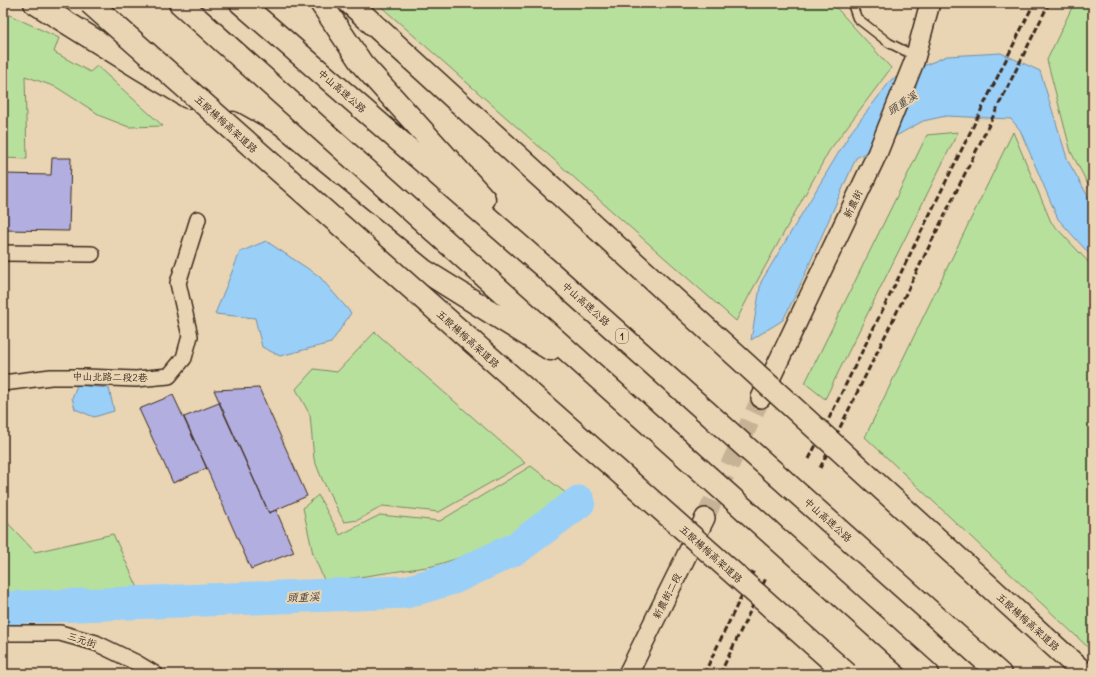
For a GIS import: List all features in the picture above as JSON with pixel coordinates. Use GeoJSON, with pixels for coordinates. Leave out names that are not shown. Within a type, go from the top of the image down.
{"type":"FeatureCollection","features":[{"type":"Feature","properties":{"kind":"highway"},"geometry":{"type":"LineString","coordinates":[[34,3],[138,67],[268,143],[423,270],[598,379]]}},
{"type":"Feature","properties":{"kind":"highway","name":"五股楊梅高架道路"},"geometry":{"type":"LineString","coordinates":[[90,3],[847,674]]}},
{"type":"Feature","properties":{"kind":"highway"},"geometry":{"type":"LineString","coordinates":[[180,3],[928,674]]}},
{"type":"Feature","properties":{"kind":"highway","name":"中山高速公路"},"geometry":{"type":"LineString","coordinates":[[241,3],[551,273],[1000,674]]}},
{"type":"Feature","properties":{"kind":"highway"},"geometry":{"type":"LineString","coordinates":[[321,3],[362,64],[551,273]]}},
{"type":"Feature","properties":{"kind":"highway","name":"五股楊梅高架道路"},"geometry":{"type":"LineString","coordinates":[[350,3],[1085,674]]}},
{"type":"Feature","properties":{"kind":"street","name":"新農街"},"geometry":{"type":"LineString","coordinates":[[761,398],[877,154],[914,59],[930,3]]}},
{"type":"Feature","properties":{"kind":"street","name":"中山北路二段2巷"},"geometry":{"type":"LineString","coordinates":[[3,383],[51,377],[85,376],[136,379],[169,376],[184,358],[190,336],[178,283],[198,219]]}},
{"type":"Feature","properties":{"kind":"street"},"geometry":{"type":"LineString","coordinates":[[3,253],[92,254]]}},
{"type":"Feature","properties":{"kind":"street","name":"新農街二段"},"geometry":{"type":"LineString","coordinates":[[628,674],[705,518]]}},
{"type":"Feature","properties":{"kind":"street","name":"三元街"},"geometry":{"type":"LineString","coordinates":[[3,633],[60,633],[96,644],[135,662],[155,674]]}},
{"type":"Feature","properties":{"kind":"lane"},"geometry":{"type":"LineString","coordinates":[[852,4],[857,18],[889,43],[914,59]]}},
{"type":"Feature","properties":{"kind":"green space"},"geometry":{"type":"Polygon","coordinates":[[[377,3],[832,3],[891,68],[829,151],[736,321],[377,3]]]}},
{"type":"Feature","properties":{"kind":"green space"},"geometry":{"type":"Polygon","coordinates":[[[1074,3],[1093,3],[1093,194],[1071,152],[1047,60],[1074,3]]]}},
{"type":"Feature","properties":{"kind":"green space"},"geometry":{"type":"Polygon","coordinates":[[[3,12],[59,38],[54,52],[90,72],[97,66],[163,126],[129,127],[103,117],[56,87],[25,76],[27,159],[3,158],[3,12]]]}},
{"type":"Feature","properties":{"kind":"green space"},"geometry":{"type":"Polygon","coordinates":[[[958,132],[825,399],[805,383],[927,135],[958,132]]]}},
{"type":"Feature","properties":{"kind":"green space"},"geometry":{"type":"Polygon","coordinates":[[[1013,132],[1051,222],[1093,267],[1093,652],[865,437],[1013,132]]]}},
{"type":"Feature","properties":{"kind":"green space"},"geometry":{"type":"Polygon","coordinates":[[[375,332],[525,463],[439,512],[383,506],[358,520],[344,522],[322,479],[314,459],[310,415],[296,389],[314,369],[337,372],[375,332]]]}},
{"type":"Feature","properties":{"kind":"green space"},"geometry":{"type":"Polygon","coordinates":[[[531,466],[567,494],[493,547],[433,566],[325,582],[313,554],[303,508],[318,495],[340,535],[380,515],[440,521],[531,466]]]}},
{"type":"Feature","properties":{"kind":"green space"},"geometry":{"type":"Polygon","coordinates":[[[3,518],[35,552],[113,534],[138,588],[3,594],[3,518]]]}},
{"type":"Feature","properties":{"kind":"water"},"geometry":{"type":"Polygon","coordinates":[[[1001,53],[1040,71],[1068,161],[1093,205],[1093,258],[1058,219],[1020,130],[1011,119],[946,116],[923,121],[856,158],[798,290],[783,320],[751,340],[761,282],[851,132],[892,79],[947,56],[1001,53]]]}},
{"type":"Feature","properties":{"kind":"water"},"geometry":{"type":"Polygon","coordinates":[[[266,241],[319,276],[351,313],[331,343],[280,356],[262,347],[255,318],[215,314],[240,252],[266,241]]]}},
{"type":"Feature","properties":{"kind":"water"},"geometry":{"type":"Polygon","coordinates":[[[77,385],[109,388],[114,411],[94,417],[75,409],[72,398],[77,385]]]}},
{"type":"Feature","properties":{"kind":"building"},"geometry":{"type":"Polygon","coordinates":[[[52,158],[71,158],[69,231],[3,230],[3,174],[51,175],[52,158]]]}},
{"type":"Feature","properties":{"kind":"building"},"geometry":{"type":"Polygon","coordinates":[[[259,388],[307,496],[269,513],[214,390],[259,388]]]}},
{"type":"Feature","properties":{"kind":"building"},"geometry":{"type":"Polygon","coordinates":[[[173,395],[207,468],[173,483],[139,409],[173,395]]]}},
{"type":"Feature","properties":{"kind":"building"},"geometry":{"type":"Polygon","coordinates":[[[219,403],[269,513],[276,510],[294,552],[251,569],[184,417],[219,403]]]}},
{"type":"Feature","properties":{"kind":"waterway","name":"頭重溪"},"geometry":{"type":"LineString","coordinates":[[3,608],[406,592],[453,578],[517,548],[579,502]]}},
{"type":"Feature","properties":{"kind":"tunnel"},"geometry":{"type":"LineString","coordinates":[[705,518],[761,398]]}},
{"type":"Feature","properties":{"kind":"railway"},"geometry":{"type":"LineString","coordinates":[[809,459],[1034,3]]}},
{"type":"Feature","properties":{"kind":"railway"},"geometry":{"type":"LineString","coordinates":[[820,468],[1049,3]]}},
{"type":"Feature","properties":{"kind":"railway"},"geometry":{"type":"LineString","coordinates":[[704,674],[754,570]]}},
{"type":"Feature","properties":{"kind":"railway"},"geometry":{"type":"LineString","coordinates":[[720,674],[766,578]]}}]}
